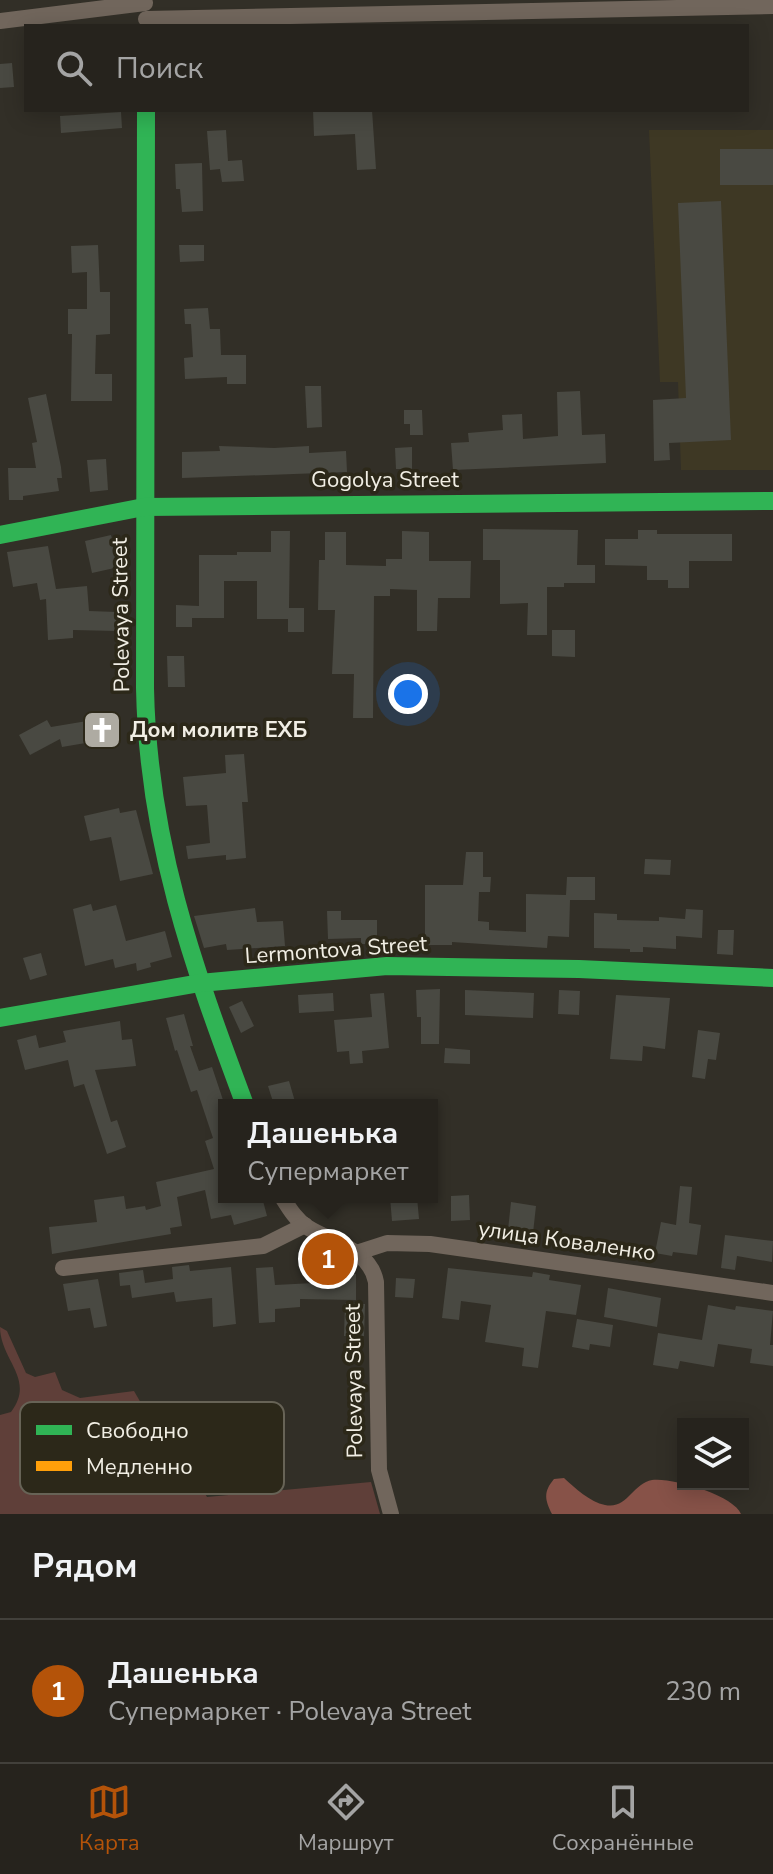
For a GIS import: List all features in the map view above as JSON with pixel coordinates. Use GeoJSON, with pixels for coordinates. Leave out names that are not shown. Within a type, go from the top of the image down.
{"type":"FeatureCollection","features":[{"type":"Feature","properties":{"kind":"street"},"geometry":{"type":"LineString","coordinates":[[0,21],[146,12],[773,6]]}},
{"type":"Feature","properties":{"kind":"street","name":"Polevaya Street"},"geometry":{"type":"LineString","coordinates":[[146,112],[144,507],[151,790],[168,876],[200,983],[243,1099]]}},
{"type":"Feature","properties":{"kind":"street","name":"Gogolya Street"},"geometry":{"type":"LineString","coordinates":[[0,535],[144,507],[773,501]]}},
{"type":"Feature","properties":{"kind":"street","name":"Lermontova Street"},"geometry":{"type":"LineString","coordinates":[[0,1018],[200,983],[387,966],[579,969],[773,978]]}},
{"type":"Feature","properties":{"kind":"street","name":"Polevaya Street"},"geometry":{"type":"LineString","coordinates":[[287,1203],[305,1225],[356,1253],[374,1269],[379,1470],[391,1514]]}},
{"type":"Feature","properties":{"kind":"street"},"geometry":{"type":"LineString","coordinates":[[63,1268],[263,1246],[305,1225]]}},
{"type":"Feature","properties":{"kind":"street","name":"улица Коваленко"},"geometry":{"type":"LineString","coordinates":[[356,1253],[387,1243],[430,1244],[773,1293]]}},
{"type":"Feature","properties":{"kind":"shaded area"},"geometry":{"type":"Polygon","coordinates":[[[649,130],[773,130],[773,470],[681,470],[678,382],[660,382],[649,130]]]}},
{"type":"Feature","properties":{"kind":"shaded area"},"geometry":{"type":"Polygon","coordinates":[[[0,1327],[7,1331],[26,1373],[35,1377],[55,1372],[62,1390],[80,1398],[134,1391],[140,1402],[20,1402],[20,1494],[205,1494],[207,1497],[284,1494],[284,1490],[371,1482],[380,1514],[0,1514],[0,1415],[11,1412],[20,1389],[19,1379],[1,1339],[0,1327]]]}},
{"type":"Feature","properties":{"kind":"shaded area"},"geometry":{"type":"Polygon","coordinates":[[[564,1478],[583,1494],[605,1505],[619,1504],[645,1482],[673,1481],[677,1482],[677,1490],[704,1490],[715,1494],[727,1500],[741,1514],[552,1514],[547,1492],[554,1479],[564,1478]]]}},
{"type":"Feature","properties":{"kind":"building"},"geometry":{"type":"Polygon","coordinates":[[[12,63],[14,87],[0,88],[0,64],[12,63]]]}},
{"type":"Feature","properties":{"kind":"building"},"geometry":{"type":"Polygon","coordinates":[[[121,112],[122,128],[61,133],[60,116],[121,112]]]}},
{"type":"Feature","properties":{"kind":"building"},"geometry":{"type":"Polygon","coordinates":[[[313,112],[372,112],[376,169],[357,170],[355,134],[314,136],[313,112]]]}},
{"type":"Feature","properties":{"kind":"building"},"geometry":{"type":"Polygon","coordinates":[[[226,130],[228,161],[242,160],[244,181],[222,182],[220,169],[210,170],[207,131],[226,130]]]}},
{"type":"Feature","properties":{"kind":"building"},"geometry":{"type":"Polygon","coordinates":[[[720,149],[773,149],[773,185],[720,185],[720,149]]]}},
{"type":"Feature","properties":{"kind":"building"},"geometry":{"type":"Polygon","coordinates":[[[202,163],[203,211],[182,212],[180,189],[176,189],[175,164],[202,163]]]}},
{"type":"Feature","properties":{"kind":"building"},"geometry":{"type":"Polygon","coordinates":[[[721,201],[731,440],[669,443],[670,460],[654,461],[653,400],[686,398],[678,203],[721,201]]]}},
{"type":"Feature","properties":{"kind":"building"},"geometry":{"type":"Polygon","coordinates":[[[98,245],[100,292],[110,292],[110,334],[96,335],[95,374],[112,374],[112,401],[71,401],[72,334],[68,334],[68,309],[87,309],[87,272],[72,273],[71,246],[98,245]]]}},
{"type":"Feature","properties":{"kind":"building"},"geometry":{"type":"Polygon","coordinates":[[[179,245],[204,245],[204,261],[180,262],[179,245]]]}},
{"type":"Feature","properties":{"kind":"building"},"geometry":{"type":"Polygon","coordinates":[[[208,308],[210,329],[220,329],[221,355],[246,355],[246,384],[227,384],[227,377],[185,379],[184,358],[193,357],[191,324],[185,324],[184,309],[208,308]]]}},
{"type":"Feature","properties":{"kind":"building"},"geometry":{"type":"Polygon","coordinates":[[[305,386],[321,386],[322,427],[307,428],[305,386]]]}},
{"type":"Feature","properties":{"kind":"building"},"geometry":{"type":"Polygon","coordinates":[[[580,391],[582,435],[605,434],[606,463],[453,470],[451,443],[469,442],[468,433],[503,430],[502,415],[522,414],[523,439],[558,436],[557,392],[580,391]]]}},
{"type":"Feature","properties":{"kind":"building"},"geometry":{"type":"Polygon","coordinates":[[[46,394],[61,467],[62,478],[57,478],[59,491],[23,496],[23,500],[9,500],[8,468],[36,468],[32,443],[37,442],[28,398],[46,394]]]}},
{"type":"Feature","properties":{"kind":"building"},"geometry":{"type":"Polygon","coordinates":[[[404,410],[422,410],[423,435],[410,435],[410,424],[404,424],[404,410]]]}},
{"type":"Feature","properties":{"kind":"building"},"geometry":{"type":"Polygon","coordinates":[[[219,446],[309,446],[309,453],[346,451],[347,472],[182,478],[182,452],[220,451],[219,446]]]}},
{"type":"Feature","properties":{"kind":"building"},"geometry":{"type":"Polygon","coordinates":[[[412,447],[412,469],[396,469],[395,448],[412,447]]]}},
{"type":"Feature","properties":{"kind":"building"},"geometry":{"type":"Polygon","coordinates":[[[106,459],[108,490],[90,492],[87,460],[106,459]]]}},
{"type":"Feature","properties":{"kind":"building"},"geometry":{"type":"Polygon","coordinates":[[[483,529],[578,530],[577,565],[595,565],[595,583],[564,583],[564,587],[547,587],[547,635],[527,635],[528,603],[500,604],[500,560],[483,560],[483,529]]]}},
{"type":"Feature","properties":{"kind":"building"},"geometry":{"type":"Polygon","coordinates":[[[638,530],[657,530],[657,534],[732,534],[732,561],[689,561],[689,588],[668,588],[668,580],[647,580],[647,566],[605,565],[605,539],[638,539],[638,530]]]}},
{"type":"Feature","properties":{"kind":"building"},"geometry":{"type":"Polygon","coordinates":[[[271,531],[290,531],[289,608],[304,608],[304,632],[288,632],[288,619],[257,619],[257,581],[224,581],[224,618],[192,618],[192,627],[176,627],[176,605],[199,606],[199,555],[271,552],[271,531]]]}},
{"type":"Feature","properties":{"kind":"building"},"geometry":{"type":"Polygon","coordinates":[[[402,531],[429,532],[429,561],[471,561],[470,598],[438,598],[437,631],[417,631],[417,590],[390,589],[390,596],[374,596],[373,718],[353,718],[354,674],[332,674],[335,610],[318,610],[319,560],[325,560],[325,532],[346,532],[346,565],[386,566],[386,559],[402,559],[402,531]]]}},
{"type":"Feature","properties":{"kind":"building"},"geometry":{"type":"Polygon","coordinates":[[[111,535],[119,567],[92,573],[85,541],[111,535]]]}},
{"type":"Feature","properties":{"kind":"building"},"geometry":{"type":"Polygon","coordinates":[[[48,546],[56,589],[87,586],[89,611],[117,612],[117,631],[73,630],[73,638],[48,640],[46,599],[40,600],[37,583],[13,587],[7,552],[48,546]]]}},
{"type":"Feature","properties":{"kind":"building"},"geometry":{"type":"Polygon","coordinates":[[[552,630],[575,630],[575,657],[552,656],[552,630]]]}},
{"type":"Feature","properties":{"kind":"building"},"geometry":{"type":"Polygon","coordinates":[[[167,656],[184,656],[185,687],[168,687],[167,656]]]}},
{"type":"Feature","properties":{"kind":"building"},"geometry":{"type":"Polygon","coordinates":[[[117,716],[121,737],[62,747],[60,739],[30,755],[19,735],[47,720],[51,727],[117,716]]]}},
{"type":"Feature","properties":{"kind":"building"},"geometry":{"type":"Polygon","coordinates":[[[244,754],[248,802],[242,802],[246,858],[226,860],[226,855],[188,859],[186,846],[210,843],[207,805],[186,806],[183,777],[226,773],[225,755],[244,754]]]}},
{"type":"Feature","properties":{"kind":"building"},"geometry":{"type":"Polygon","coordinates":[[[119,808],[120,813],[136,810],[153,874],[120,881],[111,837],[90,841],[84,816],[119,808]]]}},
{"type":"Feature","properties":{"kind":"building"},"geometry":{"type":"Polygon","coordinates":[[[466,852],[483,852],[483,877],[491,877],[490,892],[479,892],[478,921],[489,922],[489,930],[526,932],[526,894],[566,895],[567,877],[595,877],[595,900],[570,900],[569,937],[548,936],[547,948],[452,942],[452,945],[425,945],[425,885],[463,885],[466,852]]]}},
{"type":"Feature","properties":{"kind":"building"},"geometry":{"type":"Polygon","coordinates":[[[645,859],[671,860],[670,875],[644,874],[645,859]]]}},
{"type":"Feature","properties":{"kind":"building"},"geometry":{"type":"Polygon","coordinates":[[[91,904],[93,911],[116,905],[126,941],[165,931],[172,957],[150,963],[151,967],[137,971],[136,963],[115,968],[113,959],[85,966],[73,909],[91,904]]]}},
{"type":"Feature","properties":{"kind":"building"},"geometry":{"type":"Polygon","coordinates":[[[255,908],[257,922],[283,921],[285,946],[227,950],[226,944],[204,948],[194,916],[255,908]]]}},
{"type":"Feature","properties":{"kind":"building"},"geometry":{"type":"Polygon","coordinates":[[[686,909],[703,910],[702,938],[676,936],[676,949],[643,947],[643,952],[630,952],[630,949],[594,948],[594,913],[617,914],[617,920],[659,921],[659,917],[685,919],[686,909]]]}},
{"type":"Feature","properties":{"kind":"building"},"geometry":{"type":"Polygon","coordinates":[[[327,911],[341,911],[341,920],[377,920],[377,944],[361,944],[361,938],[328,939],[327,911]]]}},
{"type":"Feature","properties":{"kind":"building"},"geometry":{"type":"Polygon","coordinates":[[[718,930],[734,930],[733,955],[717,954],[718,930]]]}},
{"type":"Feature","properties":{"kind":"building"},"geometry":{"type":"Polygon","coordinates":[[[41,953],[47,975],[30,980],[23,958],[41,953]]]}},
{"type":"Feature","properties":{"kind":"building"},"geometry":{"type":"Polygon","coordinates":[[[440,989],[439,1044],[421,1044],[421,1017],[417,1017],[416,990],[440,989]]]}},
{"type":"Feature","properties":{"kind":"building"},"geometry":{"type":"Polygon","coordinates":[[[465,990],[534,993],[533,1018],[465,1015],[465,990]]]}},
{"type":"Feature","properties":{"kind":"building"},"geometry":{"type":"Polygon","coordinates":[[[559,990],[580,991],[579,1015],[558,1014],[559,990]]]}},
{"type":"Feature","properties":{"kind":"building"},"geometry":{"type":"Polygon","coordinates":[[[333,993],[334,1011],[299,1013],[298,995],[333,993]]]}},
{"type":"Feature","properties":{"kind":"building"},"geometry":{"type":"Polygon","coordinates":[[[384,993],[389,1048],[362,1051],[363,1063],[350,1064],[349,1051],[337,1052],[334,1020],[372,1017],[370,994],[384,993]]]}},
{"type":"Feature","properties":{"kind":"building"},"geometry":{"type":"Polygon","coordinates":[[[616,995],[670,998],[665,1049],[643,1046],[642,1061],[610,1059],[616,995]]]}},
{"type":"Feature","properties":{"kind":"building"},"geometry":{"type":"Polygon","coordinates":[[[242,1001],[254,1026],[241,1033],[229,1007],[242,1001]]]}},
{"type":"Feature","properties":{"kind":"building"},"geometry":{"type":"Polygon","coordinates":[[[184,1014],[199,1071],[212,1067],[223,1099],[218,1099],[218,1203],[264,1203],[267,1216],[234,1225],[231,1215],[211,1219],[205,1190],[177,1197],[182,1226],[170,1228],[171,1234],[52,1254],[49,1227],[97,1222],[94,1200],[124,1196],[126,1209],[145,1206],[146,1210],[161,1206],[156,1182],[214,1169],[205,1141],[213,1138],[197,1090],[191,1092],[166,1018],[184,1014]]]}},
{"type":"Feature","properties":{"kind":"building"},"geometry":{"type":"Polygon","coordinates":[[[120,1021],[122,1040],[132,1039],[136,1066],[95,1070],[111,1122],[117,1120],[126,1147],[107,1154],[84,1084],[74,1087],[68,1060],[25,1070],[17,1040],[36,1035],[39,1048],[66,1042],[63,1031],[120,1021]]]}},
{"type":"Feature","properties":{"kind":"building"},"geometry":{"type":"Polygon","coordinates":[[[698,1030],[720,1033],[716,1060],[708,1059],[705,1079],[692,1077],[698,1030]]]}},
{"type":"Feature","properties":{"kind":"building"},"geometry":{"type":"Polygon","coordinates":[[[445,1048],[470,1050],[470,1064],[444,1063],[445,1048]]]}},
{"type":"Feature","properties":{"kind":"building"},"geometry":{"type":"Polygon","coordinates":[[[289,1081],[294,1099],[272,1099],[268,1086],[289,1081]]]}},
{"type":"Feature","properties":{"kind":"building"},"geometry":{"type":"Polygon","coordinates":[[[680,1186],[692,1187],[689,1223],[701,1225],[697,1255],[655,1253],[661,1222],[676,1225],[680,1186]]]}},
{"type":"Feature","properties":{"kind":"building"},"geometry":{"type":"Polygon","coordinates":[[[469,1195],[470,1220],[451,1221],[451,1196],[469,1195]]]}},
{"type":"Feature","properties":{"kind":"building"},"geometry":{"type":"Polygon","coordinates":[[[511,1202],[536,1206],[533,1233],[508,1230],[511,1202]]]}},
{"type":"Feature","properties":{"kind":"building"},"geometry":{"type":"Polygon","coordinates":[[[390,1203],[418,1203],[419,1219],[392,1221],[390,1203]]]}},
{"type":"Feature","properties":{"kind":"building"},"geometry":{"type":"Polygon","coordinates":[[[725,1235],[773,1241],[772,1262],[737,1256],[735,1270],[721,1268],[725,1235]]]}},
{"type":"Feature","properties":{"kind":"building"},"geometry":{"type":"Polygon","coordinates":[[[319,1255],[335,1255],[336,1274],[356,1274],[356,1300],[300,1299],[300,1307],[275,1309],[275,1322],[259,1323],[256,1268],[273,1267],[275,1285],[314,1283],[319,1255]]]}},
{"type":"Feature","properties":{"kind":"building"},"geometry":{"type":"Polygon","coordinates":[[[189,1265],[190,1271],[231,1267],[236,1324],[213,1327],[212,1298],[176,1302],[174,1292],[132,1298],[130,1285],[120,1286],[119,1273],[143,1270],[145,1283],[173,1279],[172,1267],[189,1265]]]}},
{"type":"Feature","properties":{"kind":"building"},"geometry":{"type":"Polygon","coordinates":[[[448,1268],[532,1277],[533,1272],[550,1275],[549,1280],[581,1285],[576,1315],[546,1311],[538,1368],[522,1366],[524,1348],[485,1342],[491,1305],[461,1301],[459,1320],[442,1318],[448,1268]]]}},
{"type":"Feature","properties":{"kind":"building"},"geometry":{"type":"Polygon","coordinates":[[[396,1278],[415,1279],[413,1298],[395,1297],[396,1278]]]}},
{"type":"Feature","properties":{"kind":"building"},"geometry":{"type":"Polygon","coordinates":[[[98,1279],[107,1326],[94,1328],[90,1308],[68,1311],[63,1284],[98,1279]]]}},
{"type":"Feature","properties":{"kind":"building"},"geometry":{"type":"Polygon","coordinates":[[[608,1288],[661,1298],[657,1327],[604,1317],[608,1288]]]}},
{"type":"Feature","properties":{"kind":"building"},"geometry":{"type":"Polygon","coordinates":[[[345,1303],[365,1304],[364,1336],[344,1336],[345,1303]]]}},
{"type":"Feature","properties":{"kind":"building"},"geometry":{"type":"Polygon","coordinates":[[[708,1305],[735,1310],[736,1306],[773,1311],[770,1345],[773,1345],[773,1366],[750,1363],[752,1349],[718,1344],[714,1367],[680,1361],[678,1369],[653,1365],[658,1333],[702,1340],[708,1305]]]}},
{"type":"Feature","properties":{"kind":"building"},"geometry":{"type":"Polygon","coordinates":[[[577,1319],[613,1325],[610,1347],[590,1344],[589,1350],[572,1347],[577,1319]]]}},
{"type":"Feature","properties":{"kind":"traffic: fast"},"geometry":{"type":"LineString","coordinates":[[146,112],[145,688],[148,744],[154,798],[176,901],[207,1001],[243,1099]]}},
{"type":"Feature","properties":{"kind":"traffic: fast"},"geometry":{"type":"LineString","coordinates":[[0,535],[144,507],[773,501]]}},
{"type":"Feature","properties":{"kind":"traffic: fast"},"geometry":{"type":"LineString","coordinates":[[0,1018],[200,983],[387,966],[579,969],[773,978]]}},
{"type":"Feature","properties":{"kind":"place","name":"Дом молитв ЕХБ"},"geometry":{"type":"Point","coordinates":[102,730]}},
{"type":"Feature","properties":{"kind":"place","name":"Дашенька"},"geometry":{"type":"Point","coordinates":[328,1259]}}]}
